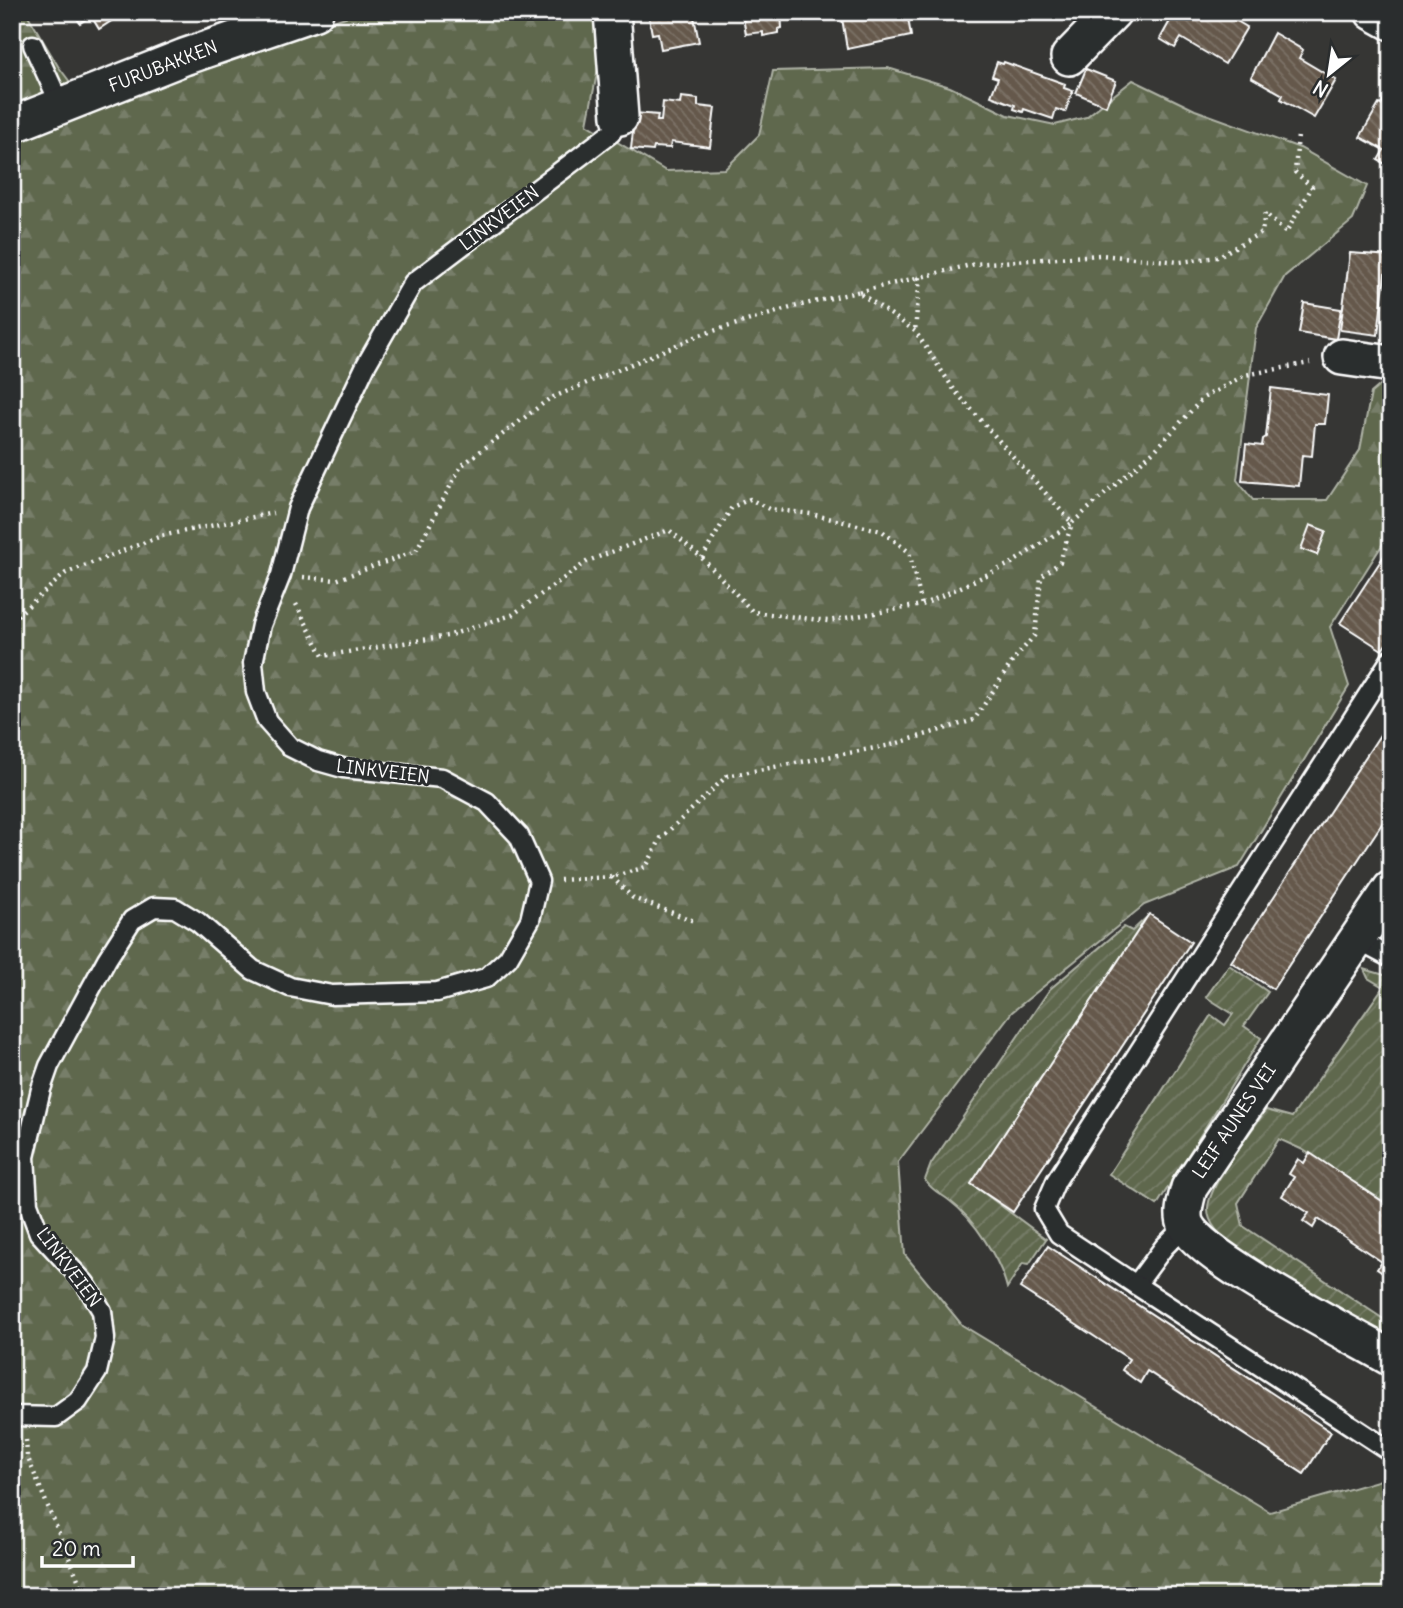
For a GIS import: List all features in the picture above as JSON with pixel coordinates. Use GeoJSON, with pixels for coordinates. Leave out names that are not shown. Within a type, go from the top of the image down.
{"type":"FeatureCollection","features":[{"type":"Feature","properties":{"kind":"street","name":"FURUBAKKEN"},"geometry":{"type":"LineString","coordinates":[[12,125],[184,57],[315,12]]}},
{"type":"Feature","properties":{"kind":"street","name":"LINKVEIEN"},"geometry":{"type":"LineString","coordinates":[[612,12],[620,117]]}},
{"type":"Feature","properties":{"kind":"street"},"geometry":{"type":"LineString","coordinates":[[1069,57],[1113,12]]}},
{"type":"Feature","properties":{"kind":"street"},"geometry":{"type":"LineString","coordinates":[[1373,12],[1391,22]]}},
{"type":"Feature","properties":{"kind":"street"},"geometry":{"type":"LineString","coordinates":[[1342,357],[1391,364]]}},
{"type":"Feature","properties":{"kind":"street","name":"LEIF AUNES VEI"},"geometry":{"type":"LineString","coordinates":[[1186,1225],[1184,1207],[1189,1188],[1391,889]]}},
{"type":"Feature","properties":{"kind":"street"},"geometry":{"type":"LineString","coordinates":[[1186,1225],[1202,1245],[1247,1275],[1391,1358]]}},
{"type":"Feature","properties":{"kind":"lane"},"geometry":{"type":"LineString","coordinates":[[33,45],[61,106]]}},
{"type":"Feature","properties":{"kind":"lane","name":"LINKVEIEN"},"geometry":{"type":"LineString","coordinates":[[19,1417],[55,1417],[78,1401],[97,1372],[105,1338],[102,1311],[85,1283],[39,1233],[28,1204],[26,1157],[41,1088],[49,1066],[107,959],[132,920],[154,907],[175,908],[198,922],[253,970],[290,987],[332,995],[437,992],[486,978],[508,957],[530,920],[539,881],[519,836],[487,802],[442,778],[344,768],[318,761],[290,747],[267,721],[256,692],[253,663],[261,625],[281,575],[298,508],[366,365],[413,283],[611,133],[620,117]]}},
{"type":"Feature","properties":{"kind":"lane"},"geometry":{"type":"LineString","coordinates":[[1387,1449],[1059,1234],[1044,1209],[1056,1181],[1391,659]]}},
{"type":"Feature","properties":{"kind":"lane"},"geometry":{"type":"LineString","coordinates":[[1357,940],[1391,958]]}},
{"type":"Feature","properties":{"kind":"lane"},"geometry":{"type":"LineString","coordinates":[[1136,1285],[1164,1247],[1186,1225]]}},
{"type":"Feature","properties":{"kind":"path"},"geometry":{"type":"LineString","coordinates":[[281,575],[336,580],[416,551],[461,466],[549,399],[700,335],[797,306],[975,264],[1100,256],[1180,262],[1217,257],[1262,232],[1265,213],[1286,233],[1312,187],[1295,172],[1298,135]]}},
{"type":"Feature","properties":{"kind":"path"},"geometry":{"type":"LineString","coordinates":[[915,331],[920,277]]}},
{"type":"Feature","properties":{"kind":"path"},"geometry":{"type":"LineString","coordinates":[[858,292],[915,331],[955,391],[1072,523]]}},
{"type":"Feature","properties":{"kind":"path"},"geometry":{"type":"LineString","coordinates":[[281,575],[323,656],[447,636],[512,615],[588,561],[669,530],[702,558],[753,612],[828,621],[922,605],[1012,563],[1072,523],[1156,449],[1203,398],[1245,375],[1342,357]]}},
{"type":"Feature","properties":{"kind":"path"},"geometry":{"type":"LineString","coordinates":[[702,558],[732,507],[750,499],[769,509],[811,514],[882,531],[909,552],[922,605]]}},
{"type":"Feature","properties":{"kind":"path"},"geometry":{"type":"LineString","coordinates":[[12,620],[66,573],[161,536],[298,508]]}},
{"type":"Feature","properties":{"kind":"path"},"geometry":{"type":"LineString","coordinates":[[539,881],[612,877],[646,867],[661,838],[727,776],[891,746],[974,720],[1014,659],[1035,635],[1041,578],[1060,562],[1072,523]]}},
{"type":"Feature","properties":{"kind":"path"},"geometry":{"type":"LineString","coordinates":[[612,877],[633,898],[694,921]]}},
{"type":"Feature","properties":{"kind":"path"},"geometry":{"type":"LineString","coordinates":[[19,1417],[27,1457],[85,1596]]}},
{"type":"Feature","properties":{"kind":"green space"},"geometry":{"type":"Polygon","coordinates":[[[12,12],[26,12],[73,86],[231,56],[360,12],[601,12],[602,48],[587,124],[666,171],[725,169],[759,135],[773,71],[888,68],[950,87],[1008,115],[1055,125],[1086,117],[1133,80],[1195,110],[1300,148],[1367,186],[1353,220],[1285,276],[1256,328],[1237,480],[1253,500],[1327,500],[1360,450],[1371,393],[1391,376],[1391,531],[1330,627],[1349,686],[1239,867],[1144,905],[1012,1012],[898,1162],[905,1255],[962,1325],[1270,1512],[1391,1477],[1391,1596],[12,1596],[12,12]]]}},
{"type":"Feature","properties":{"kind":"green space"},"geometry":{"type":"Polygon","coordinates":[[[1149,915],[972,1184],[1046,1239],[1029,1264],[1023,1263],[1007,1288],[999,1265],[977,1229],[959,1209],[925,1180],[931,1164],[1050,989],[1124,927],[1132,931],[1149,915]]]}},
{"type":"Feature","properties":{"kind":"green space"},"geometry":{"type":"Polygon","coordinates":[[[1229,965],[1268,992],[1244,1026],[1261,1038],[1157,1205],[1109,1174],[1211,1015],[1225,1025],[1233,1014],[1206,997],[1229,965]]]}},
{"type":"Feature","properties":{"kind":"green space"},"geometry":{"type":"Polygon","coordinates":[[[1364,969],[1391,977],[1391,1206],[1303,1150],[1279,1139],[1238,1203],[1243,1226],[1391,1324],[1391,1341],[1239,1250],[1214,1226],[1208,1208],[1223,1172],[1266,1110],[1292,1117],[1383,987],[1368,978],[1364,969]]]}},
{"type":"Feature","properties":{"kind":"building"},"geometry":{"type":"Polygon","coordinates":[[[73,12],[125,12],[99,29],[91,16],[80,23],[73,12]]]}},
{"type":"Feature","properties":{"kind":"building"},"geometry":{"type":"Polygon","coordinates":[[[648,12],[693,12],[699,42],[661,49],[658,33],[652,34],[648,12]]]}},
{"type":"Feature","properties":{"kind":"building"},"geometry":{"type":"Polygon","coordinates":[[[742,12],[781,12],[782,28],[778,29],[778,33],[763,36],[763,32],[746,34],[742,12]]]}},
{"type":"Feature","properties":{"kind":"building"},"geometry":{"type":"Polygon","coordinates":[[[841,12],[907,12],[911,36],[847,49],[841,12]]]}},
{"type":"Feature","properties":{"kind":"building"},"geometry":{"type":"Polygon","coordinates":[[[1175,12],[1189,18],[1192,12],[1221,12],[1247,27],[1225,64],[1181,38],[1175,48],[1160,39],[1175,12]]]}},
{"type":"Feature","properties":{"kind":"building"},"geometry":{"type":"Polygon","coordinates":[[[1274,33],[1303,50],[1299,58],[1336,80],[1314,118],[1281,99],[1283,95],[1251,77],[1274,33]]]}},
{"type":"Feature","properties":{"kind":"building"},"geometry":{"type":"Polygon","coordinates":[[[997,62],[1004,62],[1065,84],[1064,88],[1073,91],[1065,112],[1056,109],[1053,119],[1024,109],[1023,112],[1014,109],[1015,105],[991,96],[998,78],[992,76],[997,62]]]}},
{"type":"Feature","properties":{"kind":"building"},"geometry":{"type":"Polygon","coordinates":[[[1086,69],[1116,81],[1106,106],[1076,93],[1086,69]]]}},
{"type":"Feature","properties":{"kind":"building"},"geometry":{"type":"Polygon","coordinates":[[[681,97],[698,99],[698,106],[715,108],[710,147],[671,142],[670,148],[654,147],[653,151],[631,149],[635,113],[658,115],[657,121],[661,121],[663,102],[680,104],[681,97]]]}},
{"type":"Feature","properties":{"kind":"building"},"geometry":{"type":"Polygon","coordinates":[[[1384,99],[1391,103],[1391,167],[1378,160],[1384,150],[1360,137],[1384,99]]]}},
{"type":"Feature","properties":{"kind":"building"},"geometry":{"type":"Polygon","coordinates":[[[1350,253],[1391,256],[1391,275],[1385,274],[1378,335],[1340,330],[1350,253]]]}},
{"type":"Feature","properties":{"kind":"building"},"geometry":{"type":"Polygon","coordinates":[[[1304,303],[1341,309],[1336,339],[1299,333],[1304,303]]]}},
{"type":"Feature","properties":{"kind":"building"},"geometry":{"type":"Polygon","coordinates":[[[1271,388],[1328,395],[1325,424],[1315,424],[1312,456],[1302,455],[1299,486],[1242,481],[1246,444],[1262,446],[1266,437],[1271,388]]]}},
{"type":"Feature","properties":{"kind":"building"},"geometry":{"type":"Polygon","coordinates":[[[1310,525],[1326,531],[1317,555],[1301,549],[1310,525]]]}},
{"type":"Feature","properties":{"kind":"building"},"geometry":{"type":"Polygon","coordinates":[[[1391,545],[1391,637],[1382,650],[1340,623],[1391,545]]]}},
{"type":"Feature","properties":{"kind":"building"},"geometry":{"type":"Polygon","coordinates":[[[1391,718],[1391,810],[1273,989],[1231,962],[1391,718]]]}},
{"type":"Feature","properties":{"kind":"building"},"geometry":{"type":"Polygon","coordinates":[[[1149,914],[1191,942],[1013,1212],[971,1184],[1149,914]]]}},
{"type":"Feature","properties":{"kind":"building"},"geometry":{"type":"Polygon","coordinates":[[[1310,1153],[1391,1207],[1391,1270],[1387,1276],[1377,1269],[1382,1262],[1318,1219],[1313,1228],[1303,1221],[1309,1213],[1282,1196],[1294,1177],[1289,1174],[1298,1159],[1304,1163],[1310,1153]]]}},
{"type":"Feature","properties":{"kind":"building"},"geometry":{"type":"Polygon","coordinates":[[[1048,1246],[1331,1432],[1304,1474],[1147,1371],[1140,1383],[1122,1370],[1129,1359],[1020,1288],[1048,1246]]]}}]}
